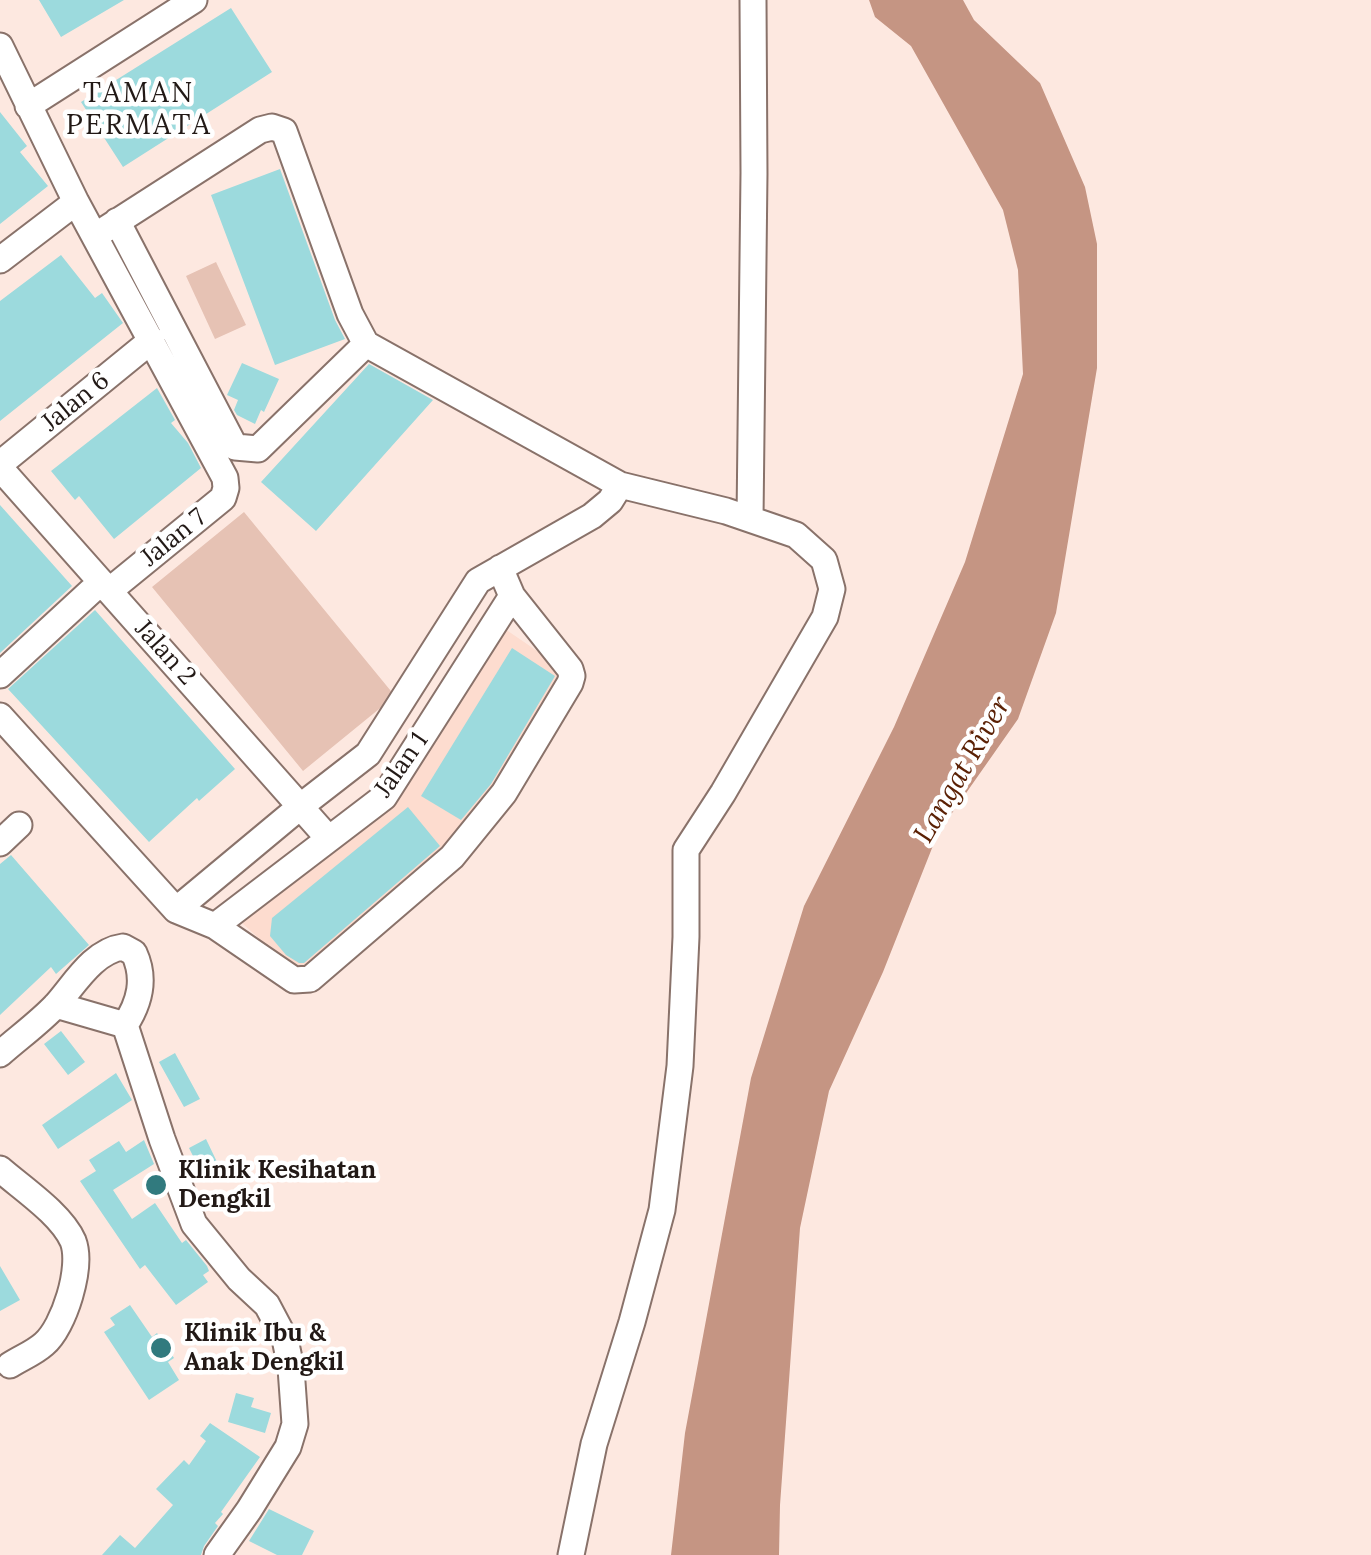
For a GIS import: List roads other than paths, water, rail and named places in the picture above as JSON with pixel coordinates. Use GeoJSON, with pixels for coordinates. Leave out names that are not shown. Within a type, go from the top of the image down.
{"type":"FeatureCollection","features":[{"type":"Feature","properties":{"kind":"street"},"geometry":{"type":"LineString","coordinates":[[28,106],[194,0]]}},
{"type":"Feature","properties":{"kind":"street"},"geometry":{"type":"LineString","coordinates":[[750,519],[753,0]]}},
{"type":"Feature","properties":{"kind":"street"},"geometry":{"type":"LineString","coordinates":[[0,46],[6,76],[28,106],[152,340]]}},
{"type":"Feature","properties":{"kind":"street"},"geometry":{"type":"LineString","coordinates":[[94,236],[260,130],[284,130],[350,314],[366,344],[620,485],[796,535],[824,560],[832,590],[825,617],[686,850],[680,1066],[662,1210],[594,1444],[571,1555]]}},
{"type":"Feature","properties":{"kind":"street"},"geometry":{"type":"LineString","coordinates":[[0,260],[76,202]]}},
{"type":"Feature","properties":{"kind":"street"},"geometry":{"type":"LineString","coordinates":[[117,221],[234,447],[258,449],[366,344]]}},
{"type":"Feature","properties":{"kind":"street","name":"Jalan 6"},"geometry":{"type":"LineString","coordinates":[[0,466],[152,340]]}},
{"type":"Feature","properties":{"kind":"street","name":"Jalan 7"},"geometry":{"type":"LineString","coordinates":[[0,674],[105,586],[223,498],[225,478],[152,340]]}},
{"type":"Feature","properties":{"kind":"street","name":"Jalan 2"},"geometry":{"type":"LineString","coordinates":[[0,466],[330,838]]}},
{"type":"Feature","properties":{"kind":"street","name":"Jalan 1"},"geometry":{"type":"LineString","coordinates":[[176,910],[368,754],[478,581],[592,516],[620,485]]}},
{"type":"Feature","properties":{"kind":"street"},"geometry":{"type":"LineString","coordinates":[[0,716],[176,910],[215,926],[301,982],[310,979],[452,858],[504,792],[570,683],[570,669],[512,596],[500,568]]}},
{"type":"Feature","properties":{"kind":"street","name":"Jalan 1"},"geometry":{"type":"LineString","coordinates":[[215,926],[384,797],[512,596]]}},
{"type":"Feature","properties":{"kind":"street"},"geometry":{"type":"LineString","coordinates":[[0,842],[19,824]]}},
{"type":"Feature","properties":{"kind":"street"},"geometry":{"type":"LineString","coordinates":[[0,1054],[109,952],[123,947],[134,953],[140,966],[140,986],[136,1007],[125,1025],[194,1224],[267,1305],[285,1339],[291,1368],[295,1424],[288,1447],[216,1555]]}},
{"type":"Feature","properties":{"kind":"street"},"geometry":{"type":"LineString","coordinates":[[56,1004],[125,1025]]}},
{"type":"Feature","properties":{"kind":"street"},"geometry":{"type":"LineString","coordinates":[[0,1170],[53,1214],[73,1242],[76,1260],[74,1282],[63,1314],[46,1343],[10,1364]]}},
{"type":"Feature","properties":{"kind":"water","name":"Langat River"},"geometry":{"type":"Polygon","coordinates":[[[869,0],[963,0],[974,20],[1040,83],[1085,187],[1097,244],[1097,368],[1056,613],[1018,719],[938,833],[883,972],[829,1091],[800,1228],[779,1555],[671,1555],[685,1433],[751,1078],[804,906],[894,727],[965,562],[1023,374],[1018,270],[1003,210],[911,46],[875,17],[869,0]]]}},
{"type":"Feature","properties":{"kind":"place","name":"Klinik Kesihatan Dengkil"},"geometry":{"type":"Point","coordinates":[156,1185]}},
{"type":"Feature","properties":{"kind":"place","name":"Klinik Ibu & Anak Dengkil"},"geometry":{"type":"Point","coordinates":[161,1348]}},
{"type":"Feature","properties":{"kind":"district","name":"TAMAN PERMATA"},"geometry":{"type":"Point","coordinates":[139,110]}}]}
